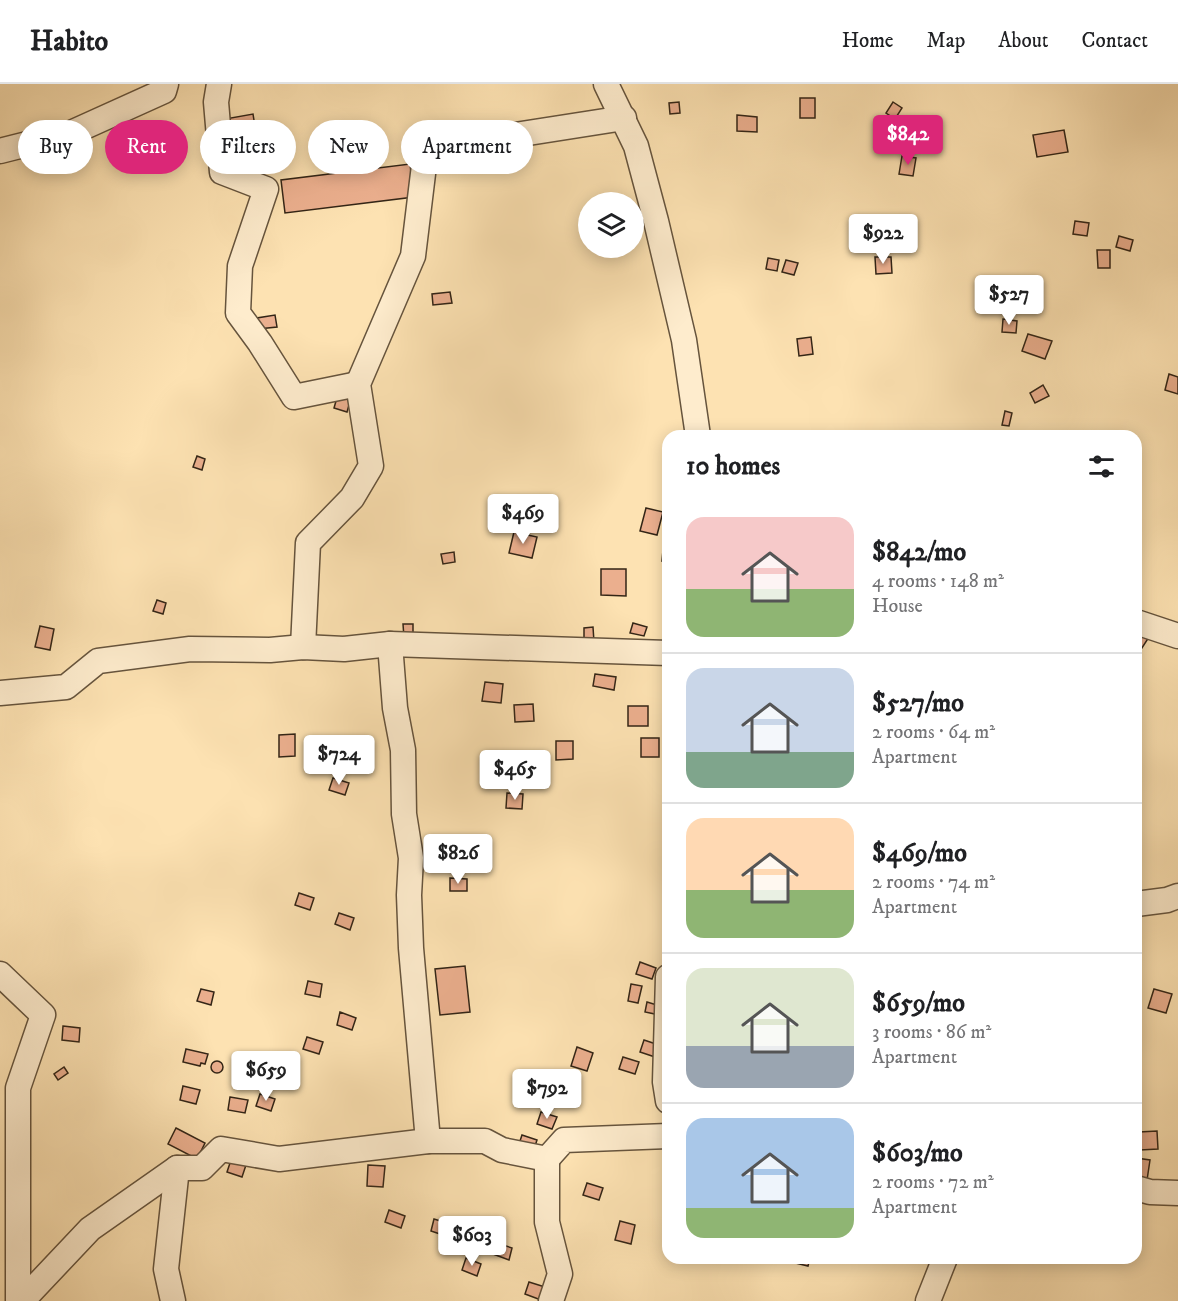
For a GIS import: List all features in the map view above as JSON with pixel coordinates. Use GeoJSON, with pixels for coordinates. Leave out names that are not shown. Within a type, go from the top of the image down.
{"type":"FeatureCollection","features":[{"type":"Feature","properties":{"kind":"street"},"geometry":{"type":"LineString","coordinates":[[0,151],[71,133],[164,91],[166,84]]}},
{"type":"Feature","properties":{"kind":"street"},"geometry":{"type":"LineString","coordinates":[[219,84],[216,102],[222,171],[266,189],[240,266],[238,312],[294,397],[358,384]]}},
{"type":"Feature","properties":{"kind":"street"},"geometry":{"type":"LineString","coordinates":[[606,84],[636,146],[684,340],[697,430]]}},
{"type":"Feature","properties":{"kind":"street"},"geometry":{"type":"LineString","coordinates":[[303,647],[308,543],[352,498],[371,466],[358,384],[413,256],[426,148],[624,118]]}},
{"type":"Feature","properties":{"kind":"street"},"geometry":{"type":"LineString","coordinates":[[1142,624],[1178,636]]}},
{"type":"Feature","properties":{"kind":"street"},"geometry":{"type":"LineString","coordinates":[[390,644],[395,708],[402,750],[404,814],[411,858],[409,895],[411,948],[428,1141]]}},
{"type":"Feature","properties":{"kind":"street"},"geometry":{"type":"LineString","coordinates":[[0,693],[66,687],[98,661],[190,649],[270,650],[303,647],[344,649],[390,644],[662,661]]}},
{"type":"Feature","properties":{"kind":"street"},"geometry":{"type":"LineString","coordinates":[[1142,903],[1178,896]]}},
{"type":"Feature","properties":{"kind":"street"},"geometry":{"type":"LineString","coordinates":[[0,974],[43,1015],[18,1088],[20,1301]]}},
{"type":"Feature","properties":{"kind":"street"},"geometry":{"type":"LineString","coordinates":[[551,1301],[560,1274],[547,1222],[547,1159],[564,1140],[662,1136]]}},
{"type":"Feature","properties":{"kind":"street"},"geometry":{"type":"LineString","coordinates":[[20,1301],[90,1229],[177,1168],[202,1168],[221,1149],[279,1159],[428,1141],[485,1141],[502,1149],[547,1159]]}},
{"type":"Feature","properties":{"kind":"street"},"geometry":{"type":"LineString","coordinates":[[173,1301],[166,1269],[177,1168]]}},
{"type":"Feature","properties":{"kind":"street"},"geometry":{"type":"LineString","coordinates":[[1142,1190],[1178,1193]]}},
{"type":"Feature","properties":{"kind":"street"},"geometry":{"type":"LineString","coordinates":[[928,1301],[943,1264]]}},
{"type":"Feature","properties":{"kind":"building"},"geometry":{"type":"Polygon","coordinates":[[[800,98],[815,98],[815,118],[800,118],[800,98]]]}},
{"type":"Feature","properties":{"kind":"building"},"geometry":{"type":"Polygon","coordinates":[[[679,102],[680,113],[670,114],[669,103],[679,102]]]}},
{"type":"Feature","properties":{"kind":"building"},"geometry":{"type":"Polygon","coordinates":[[[893,102],[902,108],[895,119],[886,113],[893,102]]]}},
{"type":"Feature","properties":{"kind":"building"},"geometry":{"type":"Polygon","coordinates":[[[253,114],[254,120],[225,120],[253,114]]]}},
{"type":"Feature","properties":{"kind":"building"},"geometry":{"type":"Polygon","coordinates":[[[737,115],[757,117],[757,132],[737,131],[737,115]]]}},
{"type":"Feature","properties":{"kind":"building"},"geometry":{"type":"Polygon","coordinates":[[[1064,130],[1068,152],[1037,157],[1033,135],[1064,130]]]}},
{"type":"Feature","properties":{"kind":"building"},"geometry":{"type":"Polygon","coordinates":[[[902,156],[916,158],[913,176],[899,174],[902,156]]]}},
{"type":"Feature","properties":{"kind":"building"},"geometry":{"type":"Polygon","coordinates":[[[401,165],[401,174],[411,174],[414,197],[285,213],[281,180],[329,174],[389,174],[389,167],[401,165]]]}},
{"type":"Feature","properties":{"kind":"building"},"geometry":{"type":"Polygon","coordinates":[[[1075,221],[1089,223],[1087,236],[1073,234],[1075,221]]]}},
{"type":"Feature","properties":{"kind":"building"},"geometry":{"type":"Polygon","coordinates":[[[1119,236],[1133,240],[1130,251],[1116,247],[1119,236]]]}},
{"type":"Feature","properties":{"kind":"building"},"geometry":{"type":"Polygon","coordinates":[[[1097,250],[1110,250],[1110,268],[1098,268],[1097,250]]]}},
{"type":"Feature","properties":{"kind":"building"},"geometry":{"type":"Polygon","coordinates":[[[875,257],[891,257],[892,273],[876,274],[875,257]]]}},
{"type":"Feature","properties":{"kind":"building"},"geometry":{"type":"Polygon","coordinates":[[[768,258],[779,260],[777,271],[766,269],[768,258]]]}},
{"type":"Feature","properties":{"kind":"building"},"geometry":{"type":"Polygon","coordinates":[[[786,260],[798,263],[794,275],[782,272],[786,260]]]}},
{"type":"Feature","properties":{"kind":"building"},"geometry":{"type":"Polygon","coordinates":[[[1022,280],[1033,283],[1029,301],[1017,298],[1022,280]]]}},
{"type":"Feature","properties":{"kind":"building"},"geometry":{"type":"Polygon","coordinates":[[[450,292],[452,303],[433,305],[432,294],[450,292]]]}},
{"type":"Feature","properties":{"kind":"building"},"geometry":{"type":"Polygon","coordinates":[[[275,315],[277,327],[258,329],[257,318],[275,315]]]}},
{"type":"Feature","properties":{"kind":"building"},"geometry":{"type":"Polygon","coordinates":[[[1003,319],[1017,321],[1016,333],[1002,332],[1003,319]]]}},
{"type":"Feature","properties":{"kind":"building"},"geometry":{"type":"Polygon","coordinates":[[[1028,334],[1052,341],[1045,359],[1022,351],[1028,334]]]}},
{"type":"Feature","properties":{"kind":"building"},"geometry":{"type":"Polygon","coordinates":[[[811,337],[813,354],[799,356],[797,339],[811,337]]]}},
{"type":"Feature","properties":{"kind":"building"},"geometry":{"type":"Polygon","coordinates":[[[1169,374],[1178,377],[1178,394],[1165,390],[1169,374]]]}},
{"type":"Feature","properties":{"kind":"building"},"geometry":{"type":"Polygon","coordinates":[[[1043,385],[1049,396],[1035,403],[1030,393],[1043,385]]]}},
{"type":"Feature","properties":{"kind":"building"},"geometry":{"type":"Polygon","coordinates":[[[338,394],[351,398],[347,412],[334,408],[338,394]]]}},
{"type":"Feature","properties":{"kind":"building"},"geometry":{"type":"Polygon","coordinates":[[[1005,411],[1012,413],[1009,426],[1002,425],[1005,411]]]}},
{"type":"Feature","properties":{"kind":"building"},"geometry":{"type":"Polygon","coordinates":[[[197,456],[205,459],[202,470],[193,467],[197,456]]]}},
{"type":"Feature","properties":{"kind":"building"},"geometry":{"type":"Polygon","coordinates":[[[646,508],[662,512],[657,535],[640,531],[646,508]]]}},
{"type":"Feature","properties":{"kind":"building"},"geometry":{"type":"Polygon","coordinates":[[[514,532],[537,537],[532,558],[509,553],[514,532]]]}},
{"type":"Feature","properties":{"kind":"building"},"geometry":{"type":"Polygon","coordinates":[[[454,552],[455,562],[443,564],[441,554],[454,552]]]}},
{"type":"Feature","properties":{"kind":"building"},"geometry":{"type":"Polygon","coordinates":[[[601,569],[626,569],[626,596],[601,595],[601,569]]]}},
{"type":"Feature","properties":{"kind":"building"},"geometry":{"type":"Polygon","coordinates":[[[157,600],[166,603],[163,614],[153,611],[157,600]]]}},
{"type":"Feature","properties":{"kind":"building"},"geometry":{"type":"Polygon","coordinates":[[[633,623],[647,627],[644,636],[630,633],[633,623]]]}},
{"type":"Feature","properties":{"kind":"building"},"geometry":{"type":"Polygon","coordinates":[[[403,624],[413,624],[413,638],[404,638],[403,624]]]}},
{"type":"Feature","properties":{"kind":"building"},"geometry":{"type":"Polygon","coordinates":[[[40,626],[54,629],[50,650],[35,647],[40,626]]]}},
{"type":"Feature","properties":{"kind":"building"},"geometry":{"type":"Polygon","coordinates":[[[593,627],[594,642],[584,642],[584,628],[593,627]]]}},
{"type":"Feature","properties":{"kind":"building"},"geometry":{"type":"Polygon","coordinates":[[[1142,633],[1149,637],[1142,648],[1142,633]]]}},
{"type":"Feature","properties":{"kind":"building"},"geometry":{"type":"Polygon","coordinates":[[[595,674],[616,677],[614,690],[593,686],[595,674]]]}},
{"type":"Feature","properties":{"kind":"building"},"geometry":{"type":"Polygon","coordinates":[[[485,682],[503,684],[501,703],[482,701],[485,682]]]}},
{"type":"Feature","properties":{"kind":"building"},"geometry":{"type":"Polygon","coordinates":[[[533,704],[534,721],[515,722],[514,705],[533,704]]]}},
{"type":"Feature","properties":{"kind":"building"},"geometry":{"type":"Polygon","coordinates":[[[628,706],[648,706],[648,726],[628,726],[628,706]]]}},
{"type":"Feature","properties":{"kind":"building"},"geometry":{"type":"Polygon","coordinates":[[[295,734],[295,756],[279,757],[279,735],[295,734]]]}},
{"type":"Feature","properties":{"kind":"building"},"geometry":{"type":"Polygon","coordinates":[[[641,738],[659,738],[659,757],[641,757],[641,738]]]}},
{"type":"Feature","properties":{"kind":"building"},"geometry":{"type":"Polygon","coordinates":[[[556,741],[573,741],[573,759],[556,760],[556,741]]]}},
{"type":"Feature","properties":{"kind":"building"},"geometry":{"type":"Polygon","coordinates":[[[333,778],[349,783],[345,795],[329,790],[333,778]]]}},
{"type":"Feature","properties":{"kind":"building"},"geometry":{"type":"Polygon","coordinates":[[[507,793],[523,794],[522,809],[506,808],[507,793]]]}},
{"type":"Feature","properties":{"kind":"building"},"geometry":{"type":"Polygon","coordinates":[[[450,878],[467,879],[467,891],[450,891],[450,878]]]}},
{"type":"Feature","properties":{"kind":"building"},"geometry":{"type":"Polygon","coordinates":[[[299,893],[314,898],[310,910],[295,905],[299,893]]]}},
{"type":"Feature","properties":{"kind":"building"},"geometry":{"type":"Polygon","coordinates":[[[339,913],[354,918],[350,930],[335,924],[339,913]]]}},
{"type":"Feature","properties":{"kind":"building"},"geometry":{"type":"Polygon","coordinates":[[[640,962],[656,968],[652,979],[636,974],[640,962]]]}},
{"type":"Feature","properties":{"kind":"building"},"geometry":{"type":"Polygon","coordinates":[[[465,966],[470,1012],[440,1015],[435,969],[465,966]]]}},
{"type":"Feature","properties":{"kind":"building"},"geometry":{"type":"Polygon","coordinates":[[[308,981],[322,984],[320,997],[305,994],[308,981]]]}},
{"type":"Feature","properties":{"kind":"building"},"geometry":{"type":"Polygon","coordinates":[[[631,984],[642,986],[638,1003],[628,1001],[631,984]]]}},
{"type":"Feature","properties":{"kind":"building"},"geometry":{"type":"Polygon","coordinates":[[[201,989],[214,992],[211,1005],[197,1001],[201,989]]]}},
{"type":"Feature","properties":{"kind":"building"},"geometry":{"type":"Polygon","coordinates":[[[1154,989],[1172,994],[1166,1013],[1148,1008],[1154,989]]]}},
{"type":"Feature","properties":{"kind":"building"},"geometry":{"type":"Polygon","coordinates":[[[647,1002],[657,1005],[655,1014],[645,1012],[647,1002]]]}},
{"type":"Feature","properties":{"kind":"building"},"geometry":{"type":"Polygon","coordinates":[[[340,1012],[356,1018],[352,1030],[337,1025],[340,1012]]]}},
{"type":"Feature","properties":{"kind":"building"},"geometry":{"type":"Polygon","coordinates":[[[63,1026],[80,1028],[79,1042],[62,1040],[63,1026]]]}},
{"type":"Feature","properties":{"kind":"building"},"geometry":{"type":"Polygon","coordinates":[[[307,1037],[323,1042],[319,1054],[303,1049],[307,1037]]]}},
{"type":"Feature","properties":{"kind":"building"},"geometry":{"type":"Polygon","coordinates":[[[644,1040],[659,1045],[655,1057],[640,1052],[644,1040]]]}},
{"type":"Feature","properties":{"kind":"building"},"geometry":{"type":"Polygon","coordinates":[[[577,1047],[593,1053],[587,1071],[571,1066],[577,1047]]]}},
{"type":"Feature","properties":{"kind":"building"},"geometry":{"type":"Polygon","coordinates":[[[186,1049],[208,1054],[205,1064],[201,1063],[200,1066],[183,1062],[186,1049]]]}},
{"type":"Feature","properties":{"kind":"building"},"geometry":{"type":"Polygon","coordinates":[[[623,1057],[639,1062],[635,1074],[619,1069],[623,1057]]]}},
{"type":"Feature","properties":{"kind":"building"},"geometry":{"type":"Polygon","coordinates":[[[219,1061],[222,1062],[222,1072],[215,1073],[212,1072],[211,1065],[212,1062],[219,1061]]]}},
{"type":"Feature","properties":{"kind":"building"},"geometry":{"type":"Polygon","coordinates":[[[64,1067],[68,1073],[58,1080],[54,1074],[64,1067]]]}},
{"type":"Feature","properties":{"kind":"building"},"geometry":{"type":"Polygon","coordinates":[[[183,1086],[200,1090],[196,1104],[180,1100],[183,1086]]]}},
{"type":"Feature","properties":{"kind":"building"},"geometry":{"type":"Polygon","coordinates":[[[260,1094],[275,1099],[271,1111],[256,1106],[260,1094]]]}},
{"type":"Feature","properties":{"kind":"building"},"geometry":{"type":"Polygon","coordinates":[[[230,1097],[248,1100],[245,1113],[228,1110],[230,1097]]]}},
{"type":"Feature","properties":{"kind":"building"},"geometry":{"type":"Polygon","coordinates":[[[541,1112],[557,1117],[552,1129],[537,1124],[541,1112]]]}},
{"type":"Feature","properties":{"kind":"building"},"geometry":{"type":"Polygon","coordinates":[[[176,1128],[205,1143],[197,1159],[168,1144],[176,1128]]]}},
{"type":"Feature","properties":{"kind":"building"},"geometry":{"type":"Polygon","coordinates":[[[1157,1131],[1158,1149],[1142,1150],[1142,1132],[1157,1131]]]}},
{"type":"Feature","properties":{"kind":"building"},"geometry":{"type":"Polygon","coordinates":[[[522,1135],[537,1140],[533,1152],[518,1147],[522,1135]]]}},
{"type":"Feature","properties":{"kind":"building"},"geometry":{"type":"Polygon","coordinates":[[[1142,1159],[1150,1160],[1147,1180],[1142,1179],[1142,1159]]]}},
{"type":"Feature","properties":{"kind":"building"},"geometry":{"type":"Polygon","coordinates":[[[231,1160],[246,1165],[242,1177],[227,1172],[231,1160]]]}},
{"type":"Feature","properties":{"kind":"building"},"geometry":{"type":"Polygon","coordinates":[[[368,1165],[385,1166],[383,1187],[367,1186],[368,1165]]]}},
{"type":"Feature","properties":{"kind":"building"},"geometry":{"type":"Polygon","coordinates":[[[587,1183],[603,1188],[599,1200],[583,1195],[587,1183]]]}},
{"type":"Feature","properties":{"kind":"building"},"geometry":{"type":"Polygon","coordinates":[[[389,1210],[405,1216],[401,1228],[385,1222],[389,1210]]]}},
{"type":"Feature","properties":{"kind":"building"},"geometry":{"type":"Polygon","coordinates":[[[434,1219],[450,1224],[446,1236],[431,1231],[434,1219]]]}},
{"type":"Feature","properties":{"kind":"building"},"geometry":{"type":"Polygon","coordinates":[[[620,1221],[635,1225],[631,1244],[615,1240],[620,1221]]]}},
{"type":"Feature","properties":{"kind":"building"},"geometry":{"type":"Polygon","coordinates":[[[497,1243],[512,1248],[509,1260],[493,1254],[497,1243]]]}},
{"type":"Feature","properties":{"kind":"building"},"geometry":{"type":"Polygon","coordinates":[[[466,1258],[481,1264],[477,1276],[462,1270],[466,1258]]]}},
{"type":"Feature","properties":{"kind":"building"},"geometry":{"type":"Polygon","coordinates":[[[529,1282],[545,1287],[541,1300],[525,1294],[529,1282]]]}}]}
